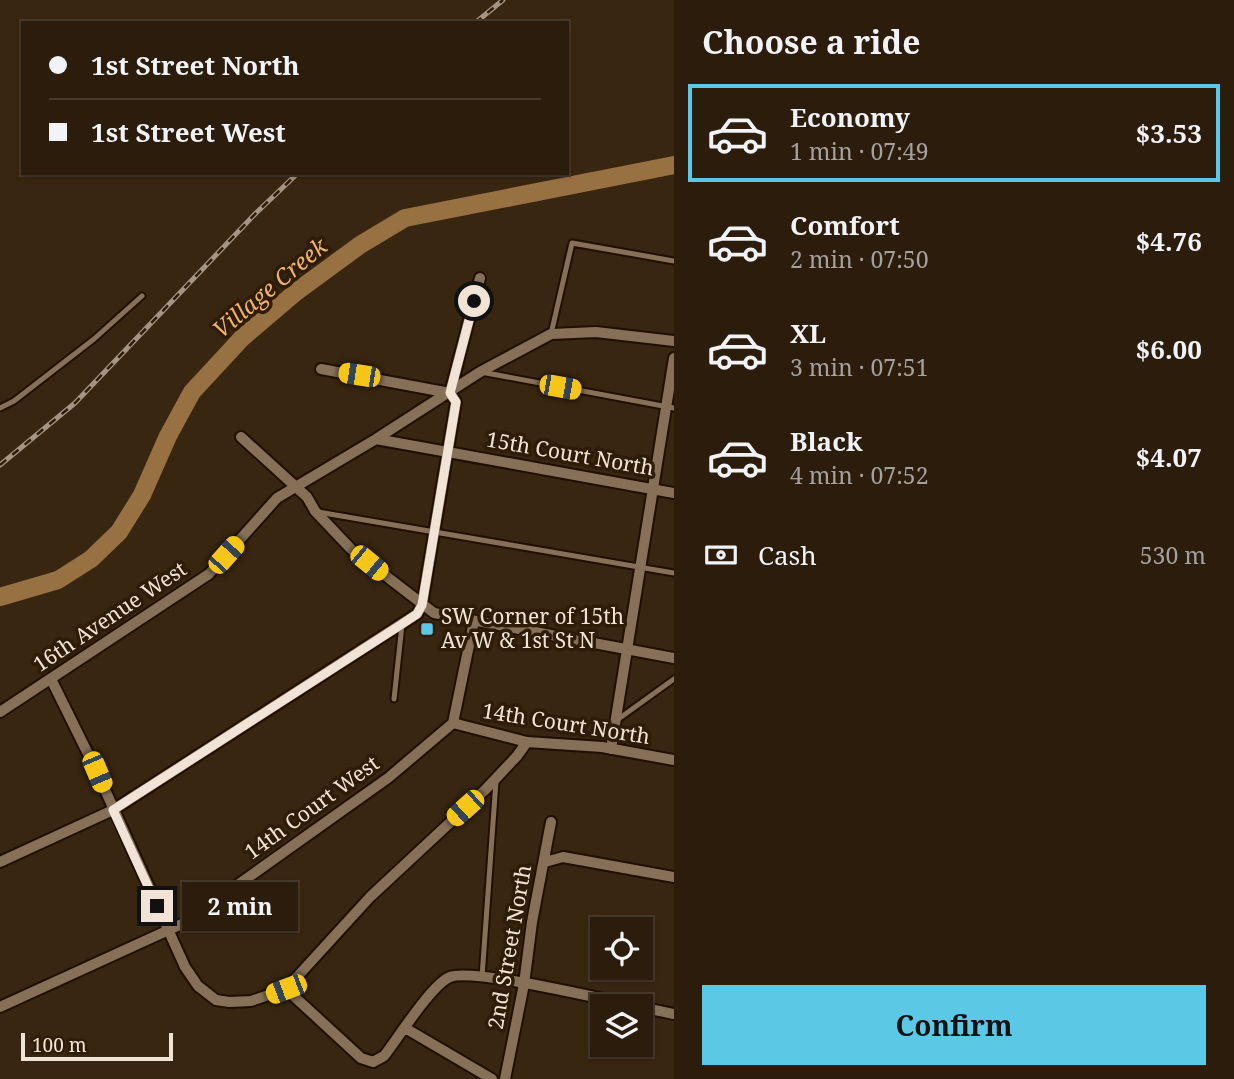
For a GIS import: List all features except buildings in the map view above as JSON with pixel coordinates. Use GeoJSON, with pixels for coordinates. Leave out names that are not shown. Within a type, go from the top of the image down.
{"type":"FeatureCollection","features":[{"type":"Feature","properties":{"kind":"street"},"geometry":{"type":"LineString","coordinates":[[450,393],[481,278]]}},
{"type":"Feature","properties":{"kind":"street"},"geometry":{"type":"LineString","coordinates":[[551,334],[596,332],[674,341]]}},
{"type":"Feature","properties":{"kind":"street","name":"16th Avenue West"},"geometry":{"type":"LineString","coordinates":[[0,712],[209,574],[277,498],[480,372],[551,334]]}},
{"type":"Feature","properties":{"kind":"street"},"geometry":{"type":"LineString","coordinates":[[611,749],[653,489],[671,407],[674,358]]}},
{"type":"Feature","properties":{"kind":"street"},"geometry":{"type":"LineString","coordinates":[[0,862],[113,810],[417,614],[422,605],[436,532],[456,402],[450,393],[321,369]]}},
{"type":"Feature","properties":{"kind":"street"},"geometry":{"type":"LineString","coordinates":[[241,437],[307,497],[315,511],[351,549],[434,613],[674,658]]}},
{"type":"Feature","properties":{"kind":"street","name":"15th Court North"},"geometry":{"type":"LineString","coordinates":[[376,439],[674,493]]}},
{"type":"Feature","properties":{"kind":"street"},"geometry":{"type":"LineString","coordinates":[[453,723],[474,621]]}},
{"type":"Feature","properties":{"kind":"street"},"geometry":{"type":"LineString","coordinates":[[51,679],[186,967],[198,986],[216,1000],[229,1002],[251,1001],[286,989],[370,898],[496,778],[527,742]]}},
{"type":"Feature","properties":{"kind":"street","name":"14th Court North"},"geometry":{"type":"LineString","coordinates":[[453,723],[527,742],[611,749],[674,760]]}},
{"type":"Feature","properties":{"kind":"street","name":"14th Court West"},"geometry":{"type":"LineString","coordinates":[[0,1007],[184,923],[388,779],[453,723]]}},
{"type":"Feature","properties":{"kind":"street","name":"2nd Street North"},"geometry":{"type":"LineString","coordinates":[[505,1079],[551,822]]}},
{"type":"Feature","properties":{"kind":"street"},"geometry":{"type":"LineString","coordinates":[[545,862],[563,857],[674,877]]}},
{"type":"Feature","properties":{"kind":"street"},"geometry":{"type":"LineString","coordinates":[[286,989],[361,1058],[373,1062],[384,1056],[434,990],[450,976],[482,977],[590,997]]}},
{"type":"Feature","properties":{"kind":"street"},"geometry":{"type":"LineString","coordinates":[[653,1010],[674,1014]]}},
{"type":"Feature","properties":{"kind":"street"},"geometry":{"type":"LineString","coordinates":[[405,1028],[492,1079]]}},
{"type":"Feature","properties":{"kind":"lane"},"geometry":{"type":"LineString","coordinates":[[551,334],[572,243],[674,261]]}},
{"type":"Feature","properties":{"kind":"lane"},"geometry":{"type":"LineString","coordinates":[[0,408],[14,401],[94,339],[142,296]]}},
{"type":"Feature","properties":{"kind":"lane"},"geometry":{"type":"LineString","coordinates":[[480,372],[671,407]]}},
{"type":"Feature","properties":{"kind":"lane"},"geometry":{"type":"LineString","coordinates":[[315,511],[674,573]]}},
{"type":"Feature","properties":{"kind":"lane"},"geometry":{"type":"LineString","coordinates":[[394,698],[402,624]]}},
{"type":"Feature","properties":{"kind":"lane"},"geometry":{"type":"LineString","coordinates":[[615,722],[674,678]]}},
{"type":"Feature","properties":{"kind":"lane"},"geometry":{"type":"LineString","coordinates":[[482,977],[496,778]]}},
{"type":"Feature","properties":{"kind":"waterway","name":"Village Creek"},"geometry":{"type":"LineString","coordinates":[[0,597],[58,580],[91,559],[119,532],[142,495],[168,436],[192,392],[242,338],[296,292],[360,245],[405,218],[674,165]]}},
{"type":"Feature","properties":{"kind":"railway"},"geometry":{"type":"LineString","coordinates":[[477,21],[503,0]]}},
{"type":"Feature","properties":{"kind":"railway"},"geometry":{"type":"LineString","coordinates":[[0,465],[75,403],[256,213],[296,175]]}},
{"type":"Feature","properties":{"kind":"place","name":"SW Corner of 15th Av W & 1st St N"},"geometry":{"type":"Point","coordinates":[427,629]}},
{"type":"Feature","properties":{"kind":"route"},"geometry":{"type":"LineString","coordinates":[[157,906],[113,810],[402,624],[417,614],[422,605],[456,402],[450,393],[474,301]]}}]}
